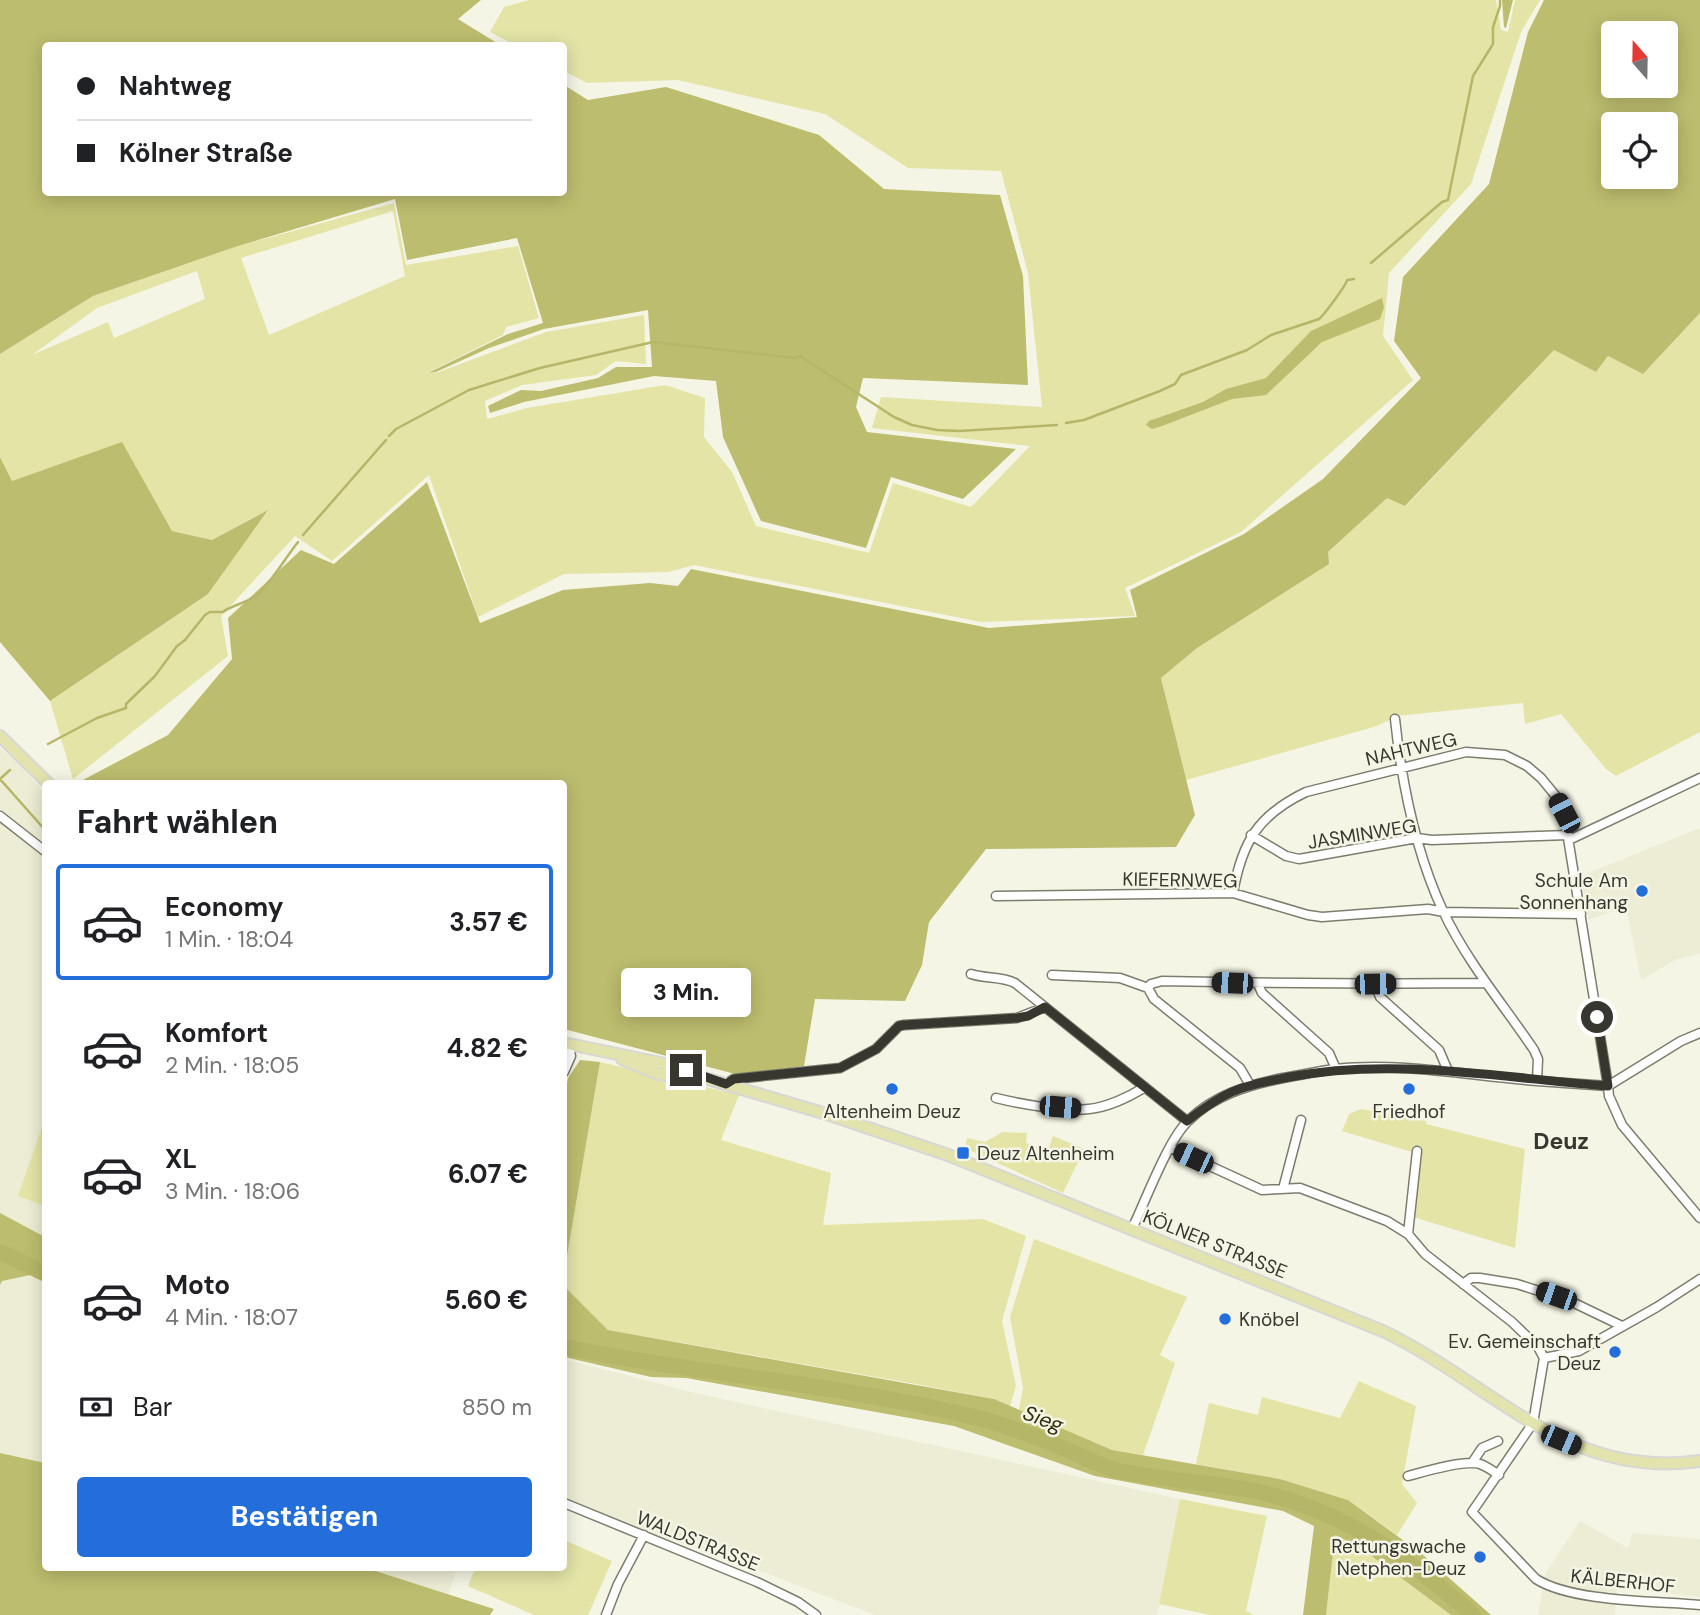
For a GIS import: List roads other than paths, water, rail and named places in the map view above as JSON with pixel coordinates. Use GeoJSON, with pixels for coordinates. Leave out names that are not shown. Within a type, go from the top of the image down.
{"type":"FeatureCollection","features":[{"type":"Feature","properties":{"kind":"main road"},"geometry":{"type":"LineString","coordinates":[[0,736],[46,780]]}},
{"type":"Feature","properties":{"kind":"main road","name":"KÖLNER STRASSE"},"geometry":{"type":"LineString","coordinates":[[567,1045],[617,1055],[629,1064],[658,1074],[701,1077],[726,1084],[833,1116],[948,1155],[1385,1332],[1568,1443],[1614,1458],[1653,1464],[1700,1461]]}},
{"type":"Feature","properties":{"kind":"street"},"geometry":{"type":"LineString","coordinates":[[1395,719],[1400,767],[1417,838],[1444,912],[1485,983],[1534,1050],[1538,1059],[1537,1081]]}},
{"type":"Feature","properties":{"kind":"street","name":"NAHTWEG"},"geometry":{"type":"LineString","coordinates":[[1233,893],[1242,854],[1251,835],[1285,802],[1306,792],[1466,752],[1505,755],[1527,766],[1555,795],[1564,813],[1609,1096],[1622,1125],[1700,1218]]}},
{"type":"Feature","properties":{"kind":"street"},"geometry":{"type":"LineString","coordinates":[[1569,837],[1700,778]]}},
{"type":"Feature","properties":{"kind":"street"},"geometry":{"type":"LineString","coordinates":[[0,816],[42,849]]}},
{"type":"Feature","properties":{"kind":"street","name":"JASMINWEG"},"geometry":{"type":"LineString","coordinates":[[1251,835],[1286,856],[1299,859],[1417,838],[1569,837]]}},
{"type":"Feature","properties":{"kind":"street","name":"KIEFERNWEG"},"geometry":{"type":"LineString","coordinates":[[996,896],[1233,893],[1322,917],[1428,909],[1444,912],[1581,914]]}},
{"type":"Feature","properties":{"kind":"street"},"geometry":{"type":"LineString","coordinates":[[971,974],[1006,979],[1187,1121]]}},
{"type":"Feature","properties":{"kind":"street"},"geometry":{"type":"LineString","coordinates":[[1052,975],[1120,978],[1148,988],[1154,999],[1240,1068],[1250,1085]]}},
{"type":"Feature","properties":{"kind":"street"},"geometry":{"type":"LineString","coordinates":[[1148,988],[1151,984],[1162,981],[1258,984],[1485,983]]}},
{"type":"Feature","properties":{"kind":"street"},"geometry":{"type":"LineString","coordinates":[[1258,984],[1262,993],[1329,1053],[1335,1069]]}},
{"type":"Feature","properties":{"kind":"street"},"geometry":{"type":"LineString","coordinates":[[1375,984],[1380,997],[1439,1050],[1448,1072]]}},
{"type":"Feature","properties":{"kind":"street"},"geometry":{"type":"LineString","coordinates":[[726,1084],[734,1079],[840,1068],[876,1049],[899,1026],[1017,1018],[1028,1016],[1045,1007]]}},
{"type":"Feature","properties":{"kind":"street"},"geometry":{"type":"LineString","coordinates":[[1132,1229],[1187,1121],[1216,1100],[1250,1085],[1335,1069],[1384,1068],[1608,1086],[1681,1041],[1700,1033]]}},
{"type":"Feature","properties":{"kind":"street"},"geometry":{"type":"LineString","coordinates":[[996,1098],[1035,1105],[1085,1109],[1116,1101],[1145,1087]]}},
{"type":"Feature","properties":{"kind":"street"},"geometry":{"type":"LineString","coordinates":[[1283,1189],[1301,1120]]}},
{"type":"Feature","properties":{"kind":"street"},"geometry":{"type":"LineString","coordinates":[[1171,1148],[1262,1190],[1300,1188],[1358,1208],[1408,1234],[1425,1254],[1511,1322],[1538,1347],[1544,1358],[1533,1423]]}},
{"type":"Feature","properties":{"kind":"street"},"geometry":{"type":"LineString","coordinates":[[1408,1234],[1417,1151]]}},
{"type":"Feature","properties":{"kind":"street"},"geometry":{"type":"LineString","coordinates":[[1463,1284],[1471,1278],[1517,1284],[1570,1301],[1622,1326]]}},
{"type":"Feature","properties":{"kind":"street"},"geometry":{"type":"LineString","coordinates":[[1544,1358],[1579,1351],[1700,1279]]}},
{"type":"Feature","properties":{"kind":"street","name":"KÄLBERHOF"},"geometry":{"type":"LineString","coordinates":[[1533,1423],[1472,1512],[1536,1579],[1558,1590],[1700,1605]]}},
{"type":"Feature","properties":{"kind":"street"},"geometry":{"type":"LineString","coordinates":[[1472,1463],[1482,1448],[1498,1441]]}},
{"type":"Feature","properties":{"kind":"street"},"geometry":{"type":"LineString","coordinates":[[1408,1476],[1472,1463],[1479,1463],[1499,1475]]}},
{"type":"Feature","properties":{"kind":"street","name":"WALDSTRASSE"},"geometry":{"type":"LineString","coordinates":[[567,1504],[757,1582],[798,1602],[816,1615]]}},
{"type":"Feature","properties":{"kind":"street"},"geometry":{"type":"LineString","coordinates":[[606,1615],[618,1584],[644,1535]]}},
{"type":"Feature","properties":{"kind":"waterway"},"geometry":{"type":"LineString","coordinates":[[1371,263],[1442,202],[1448,200],[1473,76],[1493,44],[1493,27],[1500,0]]}},
{"type":"Feature","properties":{"kind":"waterway"},"geometry":{"type":"LineString","coordinates":[[1066,423],[1084,420],[1160,391],[1175,384],[1181,375],[1247,350],[1271,335],[1319,319],[1347,280],[1354,279]]}},
{"type":"Feature","properties":{"kind":"waterway"},"geometry":{"type":"LineString","coordinates":[[389,436],[396,429],[469,390],[540,368],[653,342],[795,358],[800,356],[894,417],[912,425],[959,431],[1057,425]]}},
{"type":"Feature","properties":{"kind":"waterway"},"geometry":{"type":"LineString","coordinates":[[303,535],[386,440]]}},
{"type":"Feature","properties":{"kind":"waterway"},"geometry":{"type":"LineString","coordinates":[[48,744],[97,718],[126,708],[126,704],[155,676],[205,615],[210,612],[223,612],[257,595],[298,542]]}},
{"type":"Feature","properties":{"kind":"waterway"},"geometry":{"type":"LineString","coordinates":[[0,779],[10,770]]}},
{"type":"Feature","properties":{"kind":"waterway"},"geometry":{"type":"LineString","coordinates":[[0,779],[42,826]]}},
{"type":"Feature","properties":{"kind":"waterway","name":"Sieg"},"geometry":{"type":"LineString","coordinates":[[0,1252],[42,1272]]}},
{"type":"Feature","properties":{"kind":"waterway","name":"Sieg"},"geometry":{"type":"LineString","coordinates":[[567,1348],[920,1405],[1009,1427],[1119,1471],[1234,1487],[1282,1498],[1313,1509],[1370,1537],[1423,1573],[1473,1615]]}},
{"type":"Feature","properties":{"kind":"place","name":"Schule Am Sonnenhang"},"geometry":{"type":"Point","coordinates":[1642,891]}},
{"type":"Feature","properties":{"kind":"place","name":"Altenheim Deuz"},"geometry":{"type":"Point","coordinates":[892,1089]}},
{"type":"Feature","properties":{"kind":"place","name":"Friedhof"},"geometry":{"type":"Point","coordinates":[1409,1089]}},
{"type":"Feature","properties":{"kind":"place","name":"Deuz Altenheim"},"geometry":{"type":"Point","coordinates":[963,1153]}},
{"type":"Feature","properties":{"kind":"place","name":"Knöbel"},"geometry":{"type":"Point","coordinates":[1225,1319]}},
{"type":"Feature","properties":{"kind":"place","name":"Ev. Gemeinschaft Deuz"},"geometry":{"type":"Point","coordinates":[1615,1352]}},
{"type":"Feature","properties":{"kind":"place","name":"Rettungswache Netphen-Deuz"},"geometry":{"type":"Point","coordinates":[1480,1557]}},
{"type":"Feature","properties":{"kind":"district","name":"Deuz"},"geometry":{"type":"Point","coordinates":[1561,1141]}}]}
